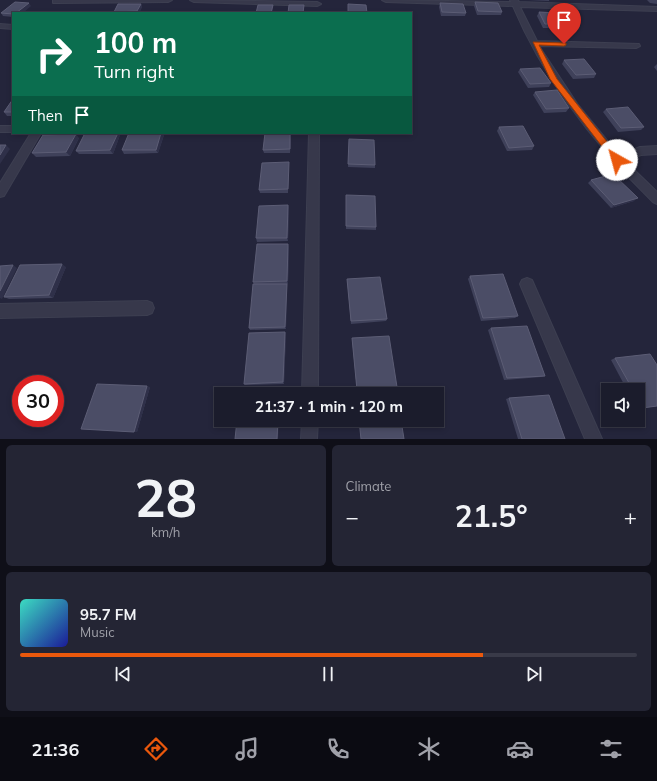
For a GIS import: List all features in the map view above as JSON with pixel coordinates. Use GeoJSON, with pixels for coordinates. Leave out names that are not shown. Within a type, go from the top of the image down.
{"type":"FeatureCollection","features":[{"type":"Feature","properties":{"kind":"street"},"geometry":{"type":"LineString","coordinates":[[56,1],[168,0]]}},
{"type":"Feature","properties":{"kind":"street"},"geometry":{"type":"LineString","coordinates":[[194,0],[317,2],[316,12]]}},
{"type":"Feature","properties":{"kind":"street"},"geometry":{"type":"LineString","coordinates":[[386,0],[514,2],[657,9]]}},
{"type":"Feature","properties":{"kind":"street"},"geometry":{"type":"LineString","coordinates":[[514,2],[554,79],[617,160],[657,199]]}},
{"type":"Feature","properties":{"kind":"street"},"geometry":{"type":"LineString","coordinates":[[0,26],[12,27]]}},
{"type":"Feature","properties":{"kind":"street"},"geometry":{"type":"LineString","coordinates":[[535,43],[636,46]]}},
{"type":"Feature","properties":{"kind":"street"},"geometry":{"type":"LineString","coordinates":[[0,129],[12,129]]}},
{"type":"Feature","properties":{"kind":"street"},"geometry":{"type":"LineString","coordinates":[[0,194],[35,134]]}},
{"type":"Feature","properties":{"kind":"street"},"geometry":{"type":"LineString","coordinates":[[310,387],[314,134]]}},
{"type":"Feature","properties":{"kind":"street"},"geometry":{"type":"LineString","coordinates":[[617,160],[640,151],[657,150]]}},
{"type":"Feature","properties":{"kind":"street"},"geometry":{"type":"LineString","coordinates":[[527,284],[594,439]]}},
{"type":"Feature","properties":{"kind":"street"},"geometry":{"type":"LineString","coordinates":[[0,311],[147,308]]}},
{"type":"Feature","properties":{"kind":"street"},"geometry":{"type":"LineString","coordinates":[[309,439],[310,427]]}},
{"type":"Feature","properties":{"kind":"building"},"geometry":{"type":"Polygon","coordinates":[[[15,2],[29,3],[17,12],[12,12],[12,14],[1,13],[15,2]]]}},
{"type":"Feature","properties":{"kind":"building"},"geometry":{"type":"Polygon","coordinates":[[[475,2],[498,3],[502,12],[478,11],[475,2]]]}},
{"type":"Feature","properties":{"kind":"building"},"geometry":{"type":"Polygon","coordinates":[[[440,3],[463,4],[466,13],[442,12],[440,3]]]}},
{"type":"Feature","properties":{"kind":"building"},"geometry":{"type":"Polygon","coordinates":[[[118,4],[141,4],[137,11],[114,12],[118,4]]]}},
{"type":"Feature","properties":{"kind":"building"},"geometry":{"type":"Polygon","coordinates":[[[348,4],[366,5],[367,12],[348,12],[348,4]]]}},
{"type":"Feature","properties":{"kind":"building"},"geometry":{"type":"Polygon","coordinates":[[[258,5],[273,5],[271,12],[256,12],[258,5]]]}},
{"type":"Feature","properties":{"kind":"building"},"geometry":{"type":"Polygon","coordinates":[[[289,5],[304,5],[303,12],[288,12],[289,5]]]}},
{"type":"Feature","properties":{"kind":"building"},"geometry":{"type":"Polygon","coordinates":[[[539,12],[558,13],[564,24],[545,24],[539,12]]]}},
{"type":"Feature","properties":{"kind":"building"},"geometry":{"type":"Polygon","coordinates":[[[584,59],[596,74],[576,75],[564,60],[584,59]]]}},
{"type":"Feature","properties":{"kind":"building"},"geometry":{"type":"Polygon","coordinates":[[[540,68],[551,83],[530,84],[520,69],[540,68]]]}},
{"type":"Feature","properties":{"kind":"building"},"geometry":{"type":"Polygon","coordinates":[[[557,90],[569,108],[546,109],[535,92],[557,90]]]}},
{"type":"Feature","properties":{"kind":"building"},"geometry":{"type":"Polygon","coordinates":[[[12,100],[12,112],[4,112],[12,100]]]}},
{"type":"Feature","properties":{"kind":"building"},"geometry":{"type":"Polygon","coordinates":[[[628,107],[644,127],[621,128],[606,109],[628,107]]]}},
{"type":"Feature","properties":{"kind":"building"},"geometry":{"type":"Polygon","coordinates":[[[523,126],[534,146],[509,148],[499,127],[523,126]]]}},
{"type":"Feature","properties":{"kind":"building"},"geometry":{"type":"Polygon","coordinates":[[[76,134],[66,152],[32,153],[43,135],[76,134]]]}},
{"type":"Feature","properties":{"kind":"building"},"geometry":{"type":"Polygon","coordinates":[[[84,134],[118,134],[110,150],[76,151],[84,134]]]}},
{"type":"Feature","properties":{"kind":"building"},"geometry":{"type":"Polygon","coordinates":[[[129,134],[161,134],[156,150],[122,150],[129,134]]]}},
{"type":"Feature","properties":{"kind":"building"},"geometry":{"type":"Polygon","coordinates":[[[265,134],[290,134],[290,149],[263,150],[265,134]]]}},
{"type":"Feature","properties":{"kind":"building"},"geometry":{"type":"Polygon","coordinates":[[[349,139],[374,140],[375,165],[348,164],[349,139]]]}},
{"type":"Feature","properties":{"kind":"building"},"geometry":{"type":"Polygon","coordinates":[[[0,145],[6,145],[0,155],[0,145]]]}},
{"type":"Feature","properties":{"kind":"building"},"geometry":{"type":"Polygon","coordinates":[[[289,162],[288,189],[259,190],[262,163],[289,162]]]}},
{"type":"Feature","properties":{"kind":"building"},"geometry":{"type":"Polygon","coordinates":[[[613,174],[638,198],[614,205],[591,180],[613,174]]]}},
{"type":"Feature","properties":{"kind":"building"},"geometry":{"type":"Polygon","coordinates":[[[346,195],[375,196],[376,227],[346,226],[346,195]]]}},
{"type":"Feature","properties":{"kind":"building"},"geometry":{"type":"Polygon","coordinates":[[[288,205],[287,238],[256,238],[259,206],[288,205]]]}},
{"type":"Feature","properties":{"kind":"building"},"geometry":{"type":"Polygon","coordinates":[[[257,244],[288,244],[287,281],[253,282],[257,244]]]}},
{"type":"Feature","properties":{"kind":"building"},"geometry":{"type":"Polygon","coordinates":[[[62,264],[49,295],[4,297],[20,265],[62,264]]]}},
{"type":"Feature","properties":{"kind":"building"},"geometry":{"type":"Polygon","coordinates":[[[13,265],[0,291],[0,266],[13,265]]]}},
{"type":"Feature","properties":{"kind":"building"},"geometry":{"type":"Polygon","coordinates":[[[503,274],[518,316],[483,318],[470,276],[503,274]]]}},
{"type":"Feature","properties":{"kind":"building"},"geometry":{"type":"Polygon","coordinates":[[[380,277],[387,319],[351,321],[347,279],[380,277]]]}},
{"type":"Feature","properties":{"kind":"building"},"geometry":{"type":"Polygon","coordinates":[[[253,284],[287,284],[285,327],[249,328],[253,284]]]}},
{"type":"Feature","properties":{"kind":"building"},"geometry":{"type":"Polygon","coordinates":[[[527,326],[545,376],[507,378],[491,328],[527,326]]]}},
{"type":"Feature","properties":{"kind":"building"},"geometry":{"type":"Polygon","coordinates":[[[285,332],[283,382],[244,384],[249,333],[285,332]]]}},
{"type":"Feature","properties":{"kind":"building"},"geometry":{"type":"Polygon","coordinates":[[[389,336],[397,387],[357,387],[352,338],[389,336]]]}},
{"type":"Feature","properties":{"kind":"building"},"geometry":{"type":"Polygon","coordinates":[[[650,354],[657,365],[657,406],[645,408],[645,383],[629,383],[615,358],[650,354]]]}},
{"type":"Feature","properties":{"kind":"building"},"geometry":{"type":"Polygon","coordinates":[[[97,384],[147,386],[134,432],[81,429],[97,384]]]}},
{"type":"Feature","properties":{"kind":"building"},"geometry":{"type":"Polygon","coordinates":[[[549,395],[565,439],[522,439],[509,398],[549,395]]]}},
{"type":"Feature","properties":{"kind":"building"},"geometry":{"type":"Polygon","coordinates":[[[236,427],[278,427],[277,439],[235,439],[236,427]]]}},
{"type":"Feature","properties":{"kind":"building"},"geometry":{"type":"Polygon","coordinates":[[[360,427],[402,427],[404,439],[361,439],[360,427]]]}},
{"type":"Feature","properties":{"kind":"route"},"geometry":{"type":"LineString","coordinates":[[564,44],[535,43],[554,79],[617,160]]}}]}
